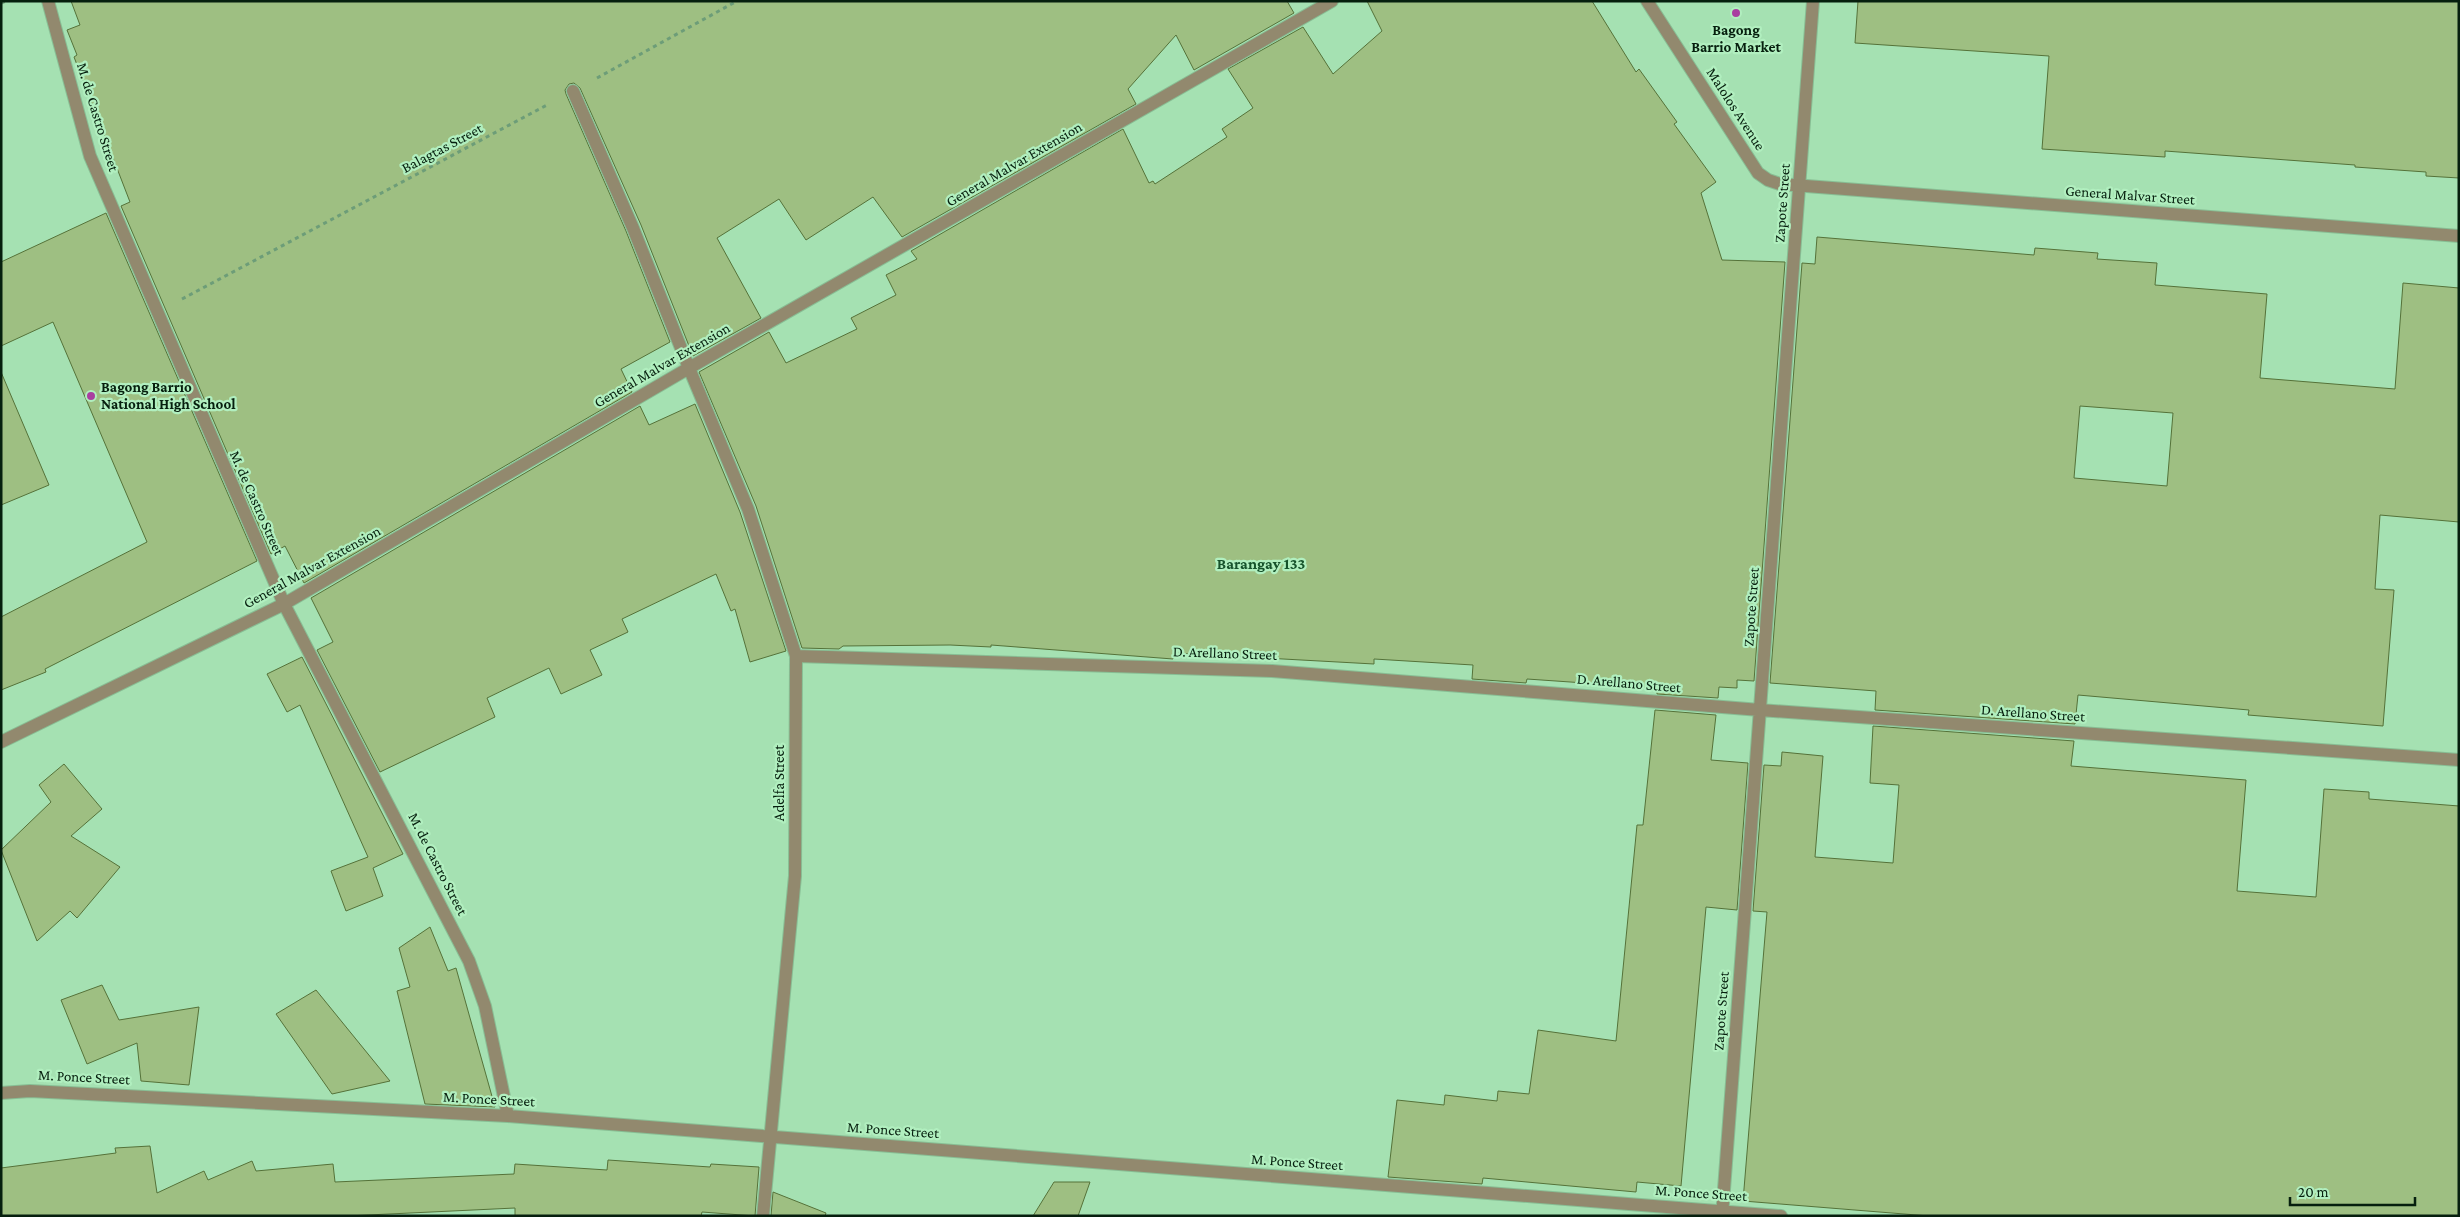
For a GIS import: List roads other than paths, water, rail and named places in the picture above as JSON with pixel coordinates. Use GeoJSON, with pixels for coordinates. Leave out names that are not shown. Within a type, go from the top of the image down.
{"type":"FeatureCollection","features":[{"type":"Feature","properties":{"kind":"street","name":"M. de Castro Street"},"geometry":{"type":"LineString","coordinates":[[48,1],[90,156],[156,313],[284,604],[469,961],[485,1006],[508,1116]]}},
{"type":"Feature","properties":{"kind":"street","name":"General Malvar Extension"},"geometry":{"type":"LineString","coordinates":[[1,742],[284,604],[689,368],[1332,1]]}},
{"type":"Feature","properties":{"kind":"street","name":"Malolos Avenue"},"geometry":{"type":"LineString","coordinates":[[1647,1],[1758,173],[1768,180],[1799,186]]}},
{"type":"Feature","properties":{"kind":"street","name":"Zapote Street"},"geometry":{"type":"LineString","coordinates":[[1723,1214],[1813,1]]}},
{"type":"Feature","properties":{"kind":"street","name":"Adelfa Street"},"geometry":{"type":"LineString","coordinates":[[573,91],[633,228],[748,510],[796,656],[795,876],[764,1216]]}},
{"type":"Feature","properties":{"kind":"street","name":"General Malvar Street"},"geometry":{"type":"LineString","coordinates":[[1799,186],[2459,236]]}},
{"type":"Feature","properties":{"kind":"street","name":"D. Arellano Street"},"geometry":{"type":"LineString","coordinates":[[796,656],[1272,671],[1760,710],[2459,760]]}},
{"type":"Feature","properties":{"kind":"street","name":"M. Ponce Street"},"geometry":{"type":"LineString","coordinates":[[1,1093],[30,1091],[508,1116],[1723,1214],[1781,1216]]}},
{"type":"Feature","properties":{"kind":"place","name":"Bagong Barrio Market"},"geometry":{"type":"Point","coordinates":[1736,13]}},
{"type":"Feature","properties":{"kind":"place","name":"Bagong Barrio National High School"},"geometry":{"type":"Point","coordinates":[91,396]}},
{"type":"Feature","properties":{"kind":"district","name":"Barangay 133"},"geometry":{"type":"Point","coordinates":[1261,563]}}]}
